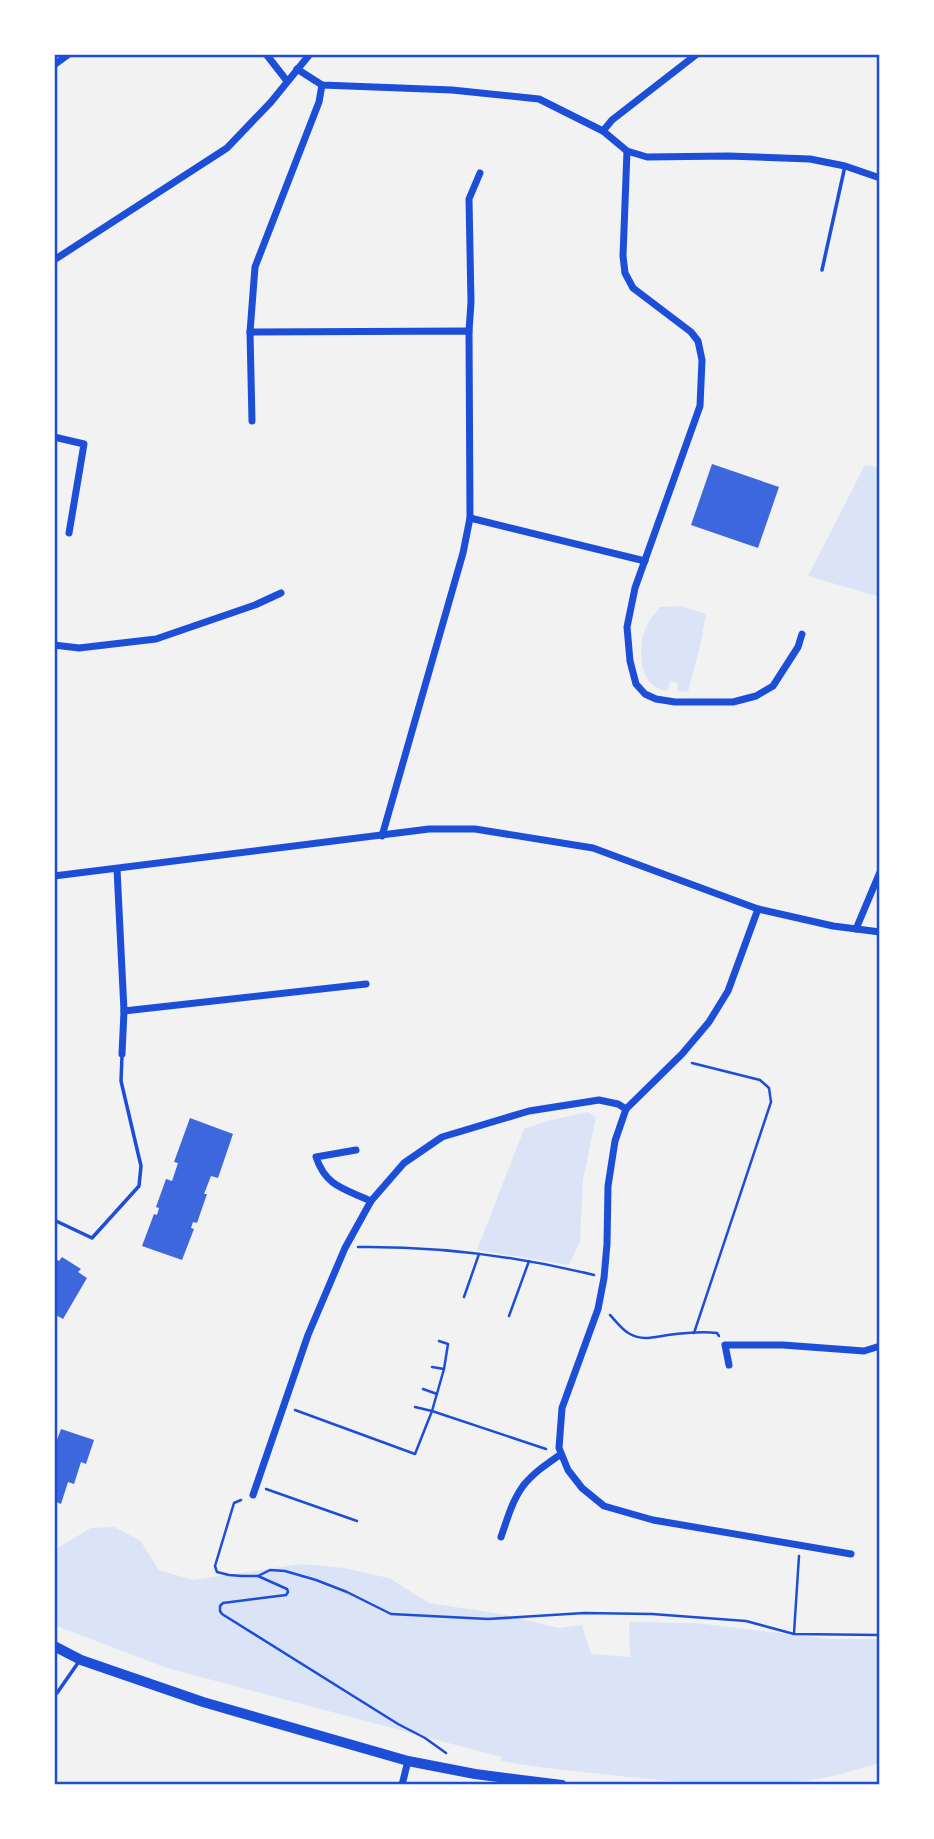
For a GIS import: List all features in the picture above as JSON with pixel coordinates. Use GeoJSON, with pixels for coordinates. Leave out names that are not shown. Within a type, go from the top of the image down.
{"type":"FeatureCollection","features":[{"type":"Feature","properties":{"kind":"main road"},"geometry":{"type":"LineString","coordinates":[[54,1646],[81,1660],[203,1702],[408,1760],[475,1774],[562,1785]]}},
{"type":"Feature","properties":{"kind":"street"},"geometry":{"type":"LineString","coordinates":[[54,65],[69,54]]}},
{"type":"Feature","properties":{"kind":"street"},"geometry":{"type":"LineString","coordinates":[[266,54],[288,81]]}},
{"type":"Feature","properties":{"kind":"street"},"geometry":{"type":"LineString","coordinates":[[54,260],[226,148],[271,102],[310,54]]}},
{"type":"Feature","properties":{"kind":"street"},"geometry":{"type":"LineString","coordinates":[[603,131],[612,120],[697,54]]}},
{"type":"Feature","properties":{"kind":"street"},"geometry":{"type":"LineString","coordinates":[[297,69],[322,85],[452,90],[539,99],[603,131],[627,151],[647,157],[810,159],[845,166],[880,178]]}},
{"type":"Feature","properties":{"kind":"street"},"geometry":{"type":"LineString","coordinates":[[252,421],[250,332],[255,267],[319,102],[322,85]]}},
{"type":"Feature","properties":{"kind":"street"},"geometry":{"type":"LineString","coordinates":[[627,151],[623,256],[625,273],[633,288],[691,332],[698,341],[702,360],[700,406],[635,588],[627,627],[630,661],[636,684],[645,694],[656,699],[695,704],[733,702],[756,696],[773,686],[798,647],[802,634]]}},
{"type":"Feature","properties":{"kind":"street"},"geometry":{"type":"LineString","coordinates":[[382,836],[463,553],[470,518],[470,200],[480,173]]}},
{"type":"Feature","properties":{"kind":"street"},"geometry":{"type":"LineString","coordinates":[[250,332],[469,331]]}},
{"type":"Feature","properties":{"kind":"street"},"geometry":{"type":"LineString","coordinates":[[54,438],[84,444],[69,533]]}},
{"type":"Feature","properties":{"kind":"street"},"geometry":{"type":"LineString","coordinates":[[470,518],[645,561]]}},
{"type":"Feature","properties":{"kind":"street"},"geometry":{"type":"LineString","coordinates":[[54,645],[79,648],[156,639],[255,605],[281,593]]}},
{"type":"Feature","properties":{"kind":"street"},"geometry":{"type":"LineString","coordinates":[[54,877],[429,830],[475,829],[593,848],[758,909],[833,926],[880,932]]}},
{"type":"Feature","properties":{"kind":"street"},"geometry":{"type":"LineString","coordinates":[[117,869],[124,1011],[122,1054]]}},
{"type":"Feature","properties":{"kind":"street"},"geometry":{"type":"LineString","coordinates":[[856,929],[880,872]]}},
{"type":"Feature","properties":{"kind":"street"},"geometry":{"type":"LineString","coordinates":[[758,909],[727,991],[709,1022],[626,1109],[615,1141],[608,1186],[604,1278],[598,1309],[562,1408],[560,1451],[568,1469],[582,1488],[604,1506],[653,1520],[851,1554]]}},
{"type":"Feature","properties":{"kind":"street"},"geometry":{"type":"LineString","coordinates":[[124,1011],[366,984]]}},
{"type":"Feature","properties":{"kind":"street"},"geometry":{"type":"LineString","coordinates":[[253,1495],[308,1335],[345,1248],[371,1201],[404,1163],[442,1137],[529,1111],[599,1100],[618,1104],[626,1109]]}},
{"type":"Feature","properties":{"kind":"street"},"geometry":{"type":"LineString","coordinates":[[356,1150],[316,1157],[321,1172],[332,1183],[371,1201]]}},
{"type":"Feature","properties":{"kind":"street"},"geometry":{"type":"LineString","coordinates":[[729,1365],[725,1345],[783,1345],[864,1351],[880,1346]]}},
{"type":"Feature","properties":{"kind":"street"},"geometry":{"type":"LineString","coordinates":[[501,1537],[514,1502],[524,1485],[560,1451]]}},
{"type":"Feature","properties":{"kind":"street"},"geometry":{"type":"LineString","coordinates":[[402,1785],[408,1760]]}},
{"type":"Feature","properties":{"kind":"lane"},"geometry":{"type":"LineString","coordinates":[[821,270],[845,166]]}},
{"type":"Feature","properties":{"kind":"lane"},"geometry":{"type":"LineString","coordinates":[[54,1220],[92,1238],[139,1186],[141,1166],[121,1081],[122,1054]]}},
{"type":"Feature","properties":{"kind":"lane"},"geometry":{"type":"LineString","coordinates":[[57,1693],[81,1660]]}},
{"type":"Feature","properties":{"kind":"path"},"geometry":{"type":"LineString","coordinates":[[681,1054],[691,1063],[761,1080],[769,1088],[771,1102],[694,1333]]}},
{"type":"Feature","properties":{"kind":"path"},"geometry":{"type":"LineString","coordinates":[[345,1248],[397,1247],[479,1254],[529,1261],[604,1278]]}},
{"type":"Feature","properties":{"kind":"path"},"geometry":{"type":"LineString","coordinates":[[464,1297],[479,1254]]}},
{"type":"Feature","properties":{"kind":"path"},"geometry":{"type":"LineString","coordinates":[[509,1316],[529,1261]]}},
{"type":"Feature","properties":{"kind":"path"},"geometry":{"type":"LineString","coordinates":[[610,1314],[626,1332],[646,1339],[710,1332]]}},
{"type":"Feature","properties":{"kind":"path"},"geometry":{"type":"LineString","coordinates":[[283,1406],[415,1454],[432,1411],[443,1369],[448,1344],[439,1341]]}},
{"type":"Feature","properties":{"kind":"path"},"geometry":{"type":"LineString","coordinates":[[432,1367],[443,1369]]}},
{"type":"Feature","properties":{"kind":"path"},"geometry":{"type":"LineString","coordinates":[[423,1389],[437,1394]]}},
{"type":"Feature","properties":{"kind":"path"},"geometry":{"type":"LineString","coordinates":[[415,1407],[547,1450],[560,1451]]}},
{"type":"Feature","properties":{"kind":"path"},"geometry":{"type":"LineString","coordinates":[[257,1485],[358,1521]]}},
{"type":"Feature","properties":{"kind":"path"},"geometry":{"type":"LineString","coordinates":[[253,1495],[234,1503],[215,1566],[217,1572],[229,1576],[258,1576],[288,1592],[286,1595],[223,1603],[220,1606],[222,1614],[455,1759]]}},
{"type":"Feature","properties":{"kind":"path"},"geometry":{"type":"LineString","coordinates":[[794,1634],[800,1545]]}},
{"type":"Feature","properties":{"kind":"path"},"geometry":{"type":"LineString","coordinates":[[258,1576],[270,1570],[285,1571],[347,1592],[391,1614],[488,1619],[584,1613],[652,1614],[746,1621],[794,1634],[880,1635]]}},
{"type":"Feature","properties":{"kind":"shaded area"},"geometry":{"type":"Polygon","coordinates":[[[865,465],[880,468],[880,597],[808,576],[865,465]]]}},
{"type":"Feature","properties":{"kind":"shaded area"},"geometry":{"type":"Polygon","coordinates":[[[680,606],[706,614],[688,692],[677,691],[678,683],[670,681],[668,691],[651,683],[643,668],[641,650],[644,632],[660,607],[680,606]]]}},
{"type":"Feature","properties":{"kind":"shaded area"},"geometry":{"type":"Polygon","coordinates":[[[587,1112],[596,1117],[583,1180],[580,1241],[569,1265],[477,1250],[524,1129],[587,1112]]]}},
{"type":"Feature","properties":{"kind":"shaded area"},"geometry":{"type":"Polygon","coordinates":[[[114,1527],[140,1540],[159,1570],[193,1580],[301,1564],[344,1568],[389,1578],[429,1603],[501,1614],[559,1628],[582,1625],[591,1654],[630,1657],[629,1622],[696,1623],[827,1639],[880,1639],[880,1763],[833,1776],[770,1784],[676,1781],[533,1766],[501,1761],[501,1757],[167,1668],[54,1625],[54,1550],[91,1528],[114,1527]]]}},
{"type":"Feature","properties":{"kind":"building"},"geometry":{"type":"Polygon","coordinates":[[[712,464],[779,487],[758,548],[691,525],[712,464]]]}},
{"type":"Feature","properties":{"kind":"building"},"geometry":{"type":"Polygon","coordinates":[[[190,1118],[233,1134],[218,1178],[211,1176],[197,1223],[193,1222],[191,1228],[194,1229],[182,1260],[142,1246],[154,1214],[157,1215],[159,1208],[156,1207],[166,1179],[172,1181],[178,1163],[174,1162],[190,1118]]]}},
{"type":"Feature","properties":{"kind":"building"},"geometry":{"type":"Polygon","coordinates":[[[62,1257],[81,1269],[78,1272],[87,1278],[63,1319],[54,1314],[54,1258],[59,1261],[62,1257]]]}},
{"type":"Feature","properties":{"kind":"building"},"geometry":{"type":"Polygon","coordinates":[[[61,1429],[94,1440],[86,1464],[81,1462],[74,1484],[68,1482],[61,1504],[56,1502],[55,1507],[54,1448],[61,1429]]]}}]}
